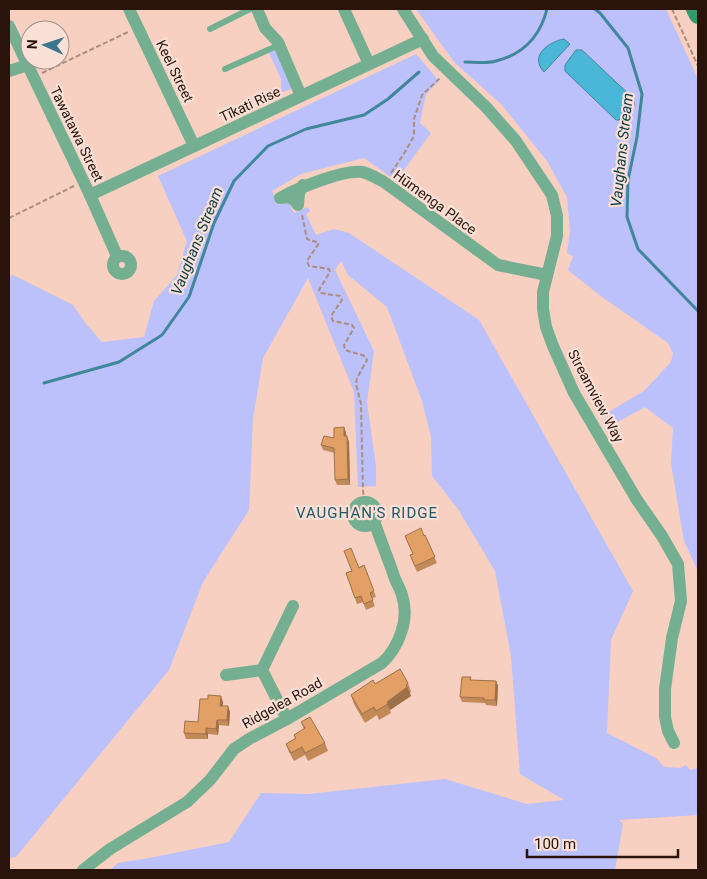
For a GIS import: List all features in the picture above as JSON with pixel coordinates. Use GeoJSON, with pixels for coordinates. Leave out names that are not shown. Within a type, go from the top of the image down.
{"type":"FeatureCollection","features":[{"type":"Feature","properties":{"kind":"street","name":"Keel Street"},"geometry":{"type":"LineString","coordinates":[[129,9],[194,146]]}},
{"type":"Feature","properties":{"kind":"street"},"geometry":{"type":"LineString","coordinates":[[257,9],[265,28],[279,45],[302,96]]}},
{"type":"Feature","properties":{"kind":"street"},"geometry":{"type":"LineString","coordinates":[[344,9],[369,64]]}},
{"type":"Feature","properties":{"kind":"street","name":"Streamview Way"},"geometry":{"type":"LineString","coordinates":[[403,9],[433,56],[446,71],[486,107],[516,141],[552,195],[557,216],[557,236],[543,292],[546,327],[574,393],[637,500],[662,536],[678,564],[681,601],[672,638],[665,689],[665,718],[668,731],[674,743]]}},
{"type":"Feature","properties":{"kind":"street"},"geometry":{"type":"LineString","coordinates":[[695,9],[698,15]]}},
{"type":"Feature","properties":{"kind":"street","name":"Tawatawa Street"},"geometry":{"type":"LineString","coordinates":[[9,26],[117,256]]}},
{"type":"Feature","properties":{"kind":"street","name":"Tīkati Rise"},"geometry":{"type":"LineString","coordinates":[[90,195],[423,39]]}},
{"type":"Feature","properties":{"kind":"street"},"geometry":{"type":"LineString","coordinates":[[9,70],[31,71]]}},
{"type":"Feature","properties":{"kind":"street","name":"Hūmenga Place"},"geometry":{"type":"LineString","coordinates":[[298,205],[290,197],[280,198],[303,185],[364,172],[384,182],[498,266],[548,275]]}},
{"type":"Feature","properties":{"kind":"street"},"geometry":{"type":"LineString","coordinates":[[298,205],[299,193],[303,185]]}},
{"type":"Feature","properties":{"kind":"street"},"geometry":{"type":"LineString","coordinates":[[364,501],[354,507],[353,519],[363,526],[367,526],[374,521]]}},
{"type":"Feature","properties":{"kind":"street","name":"Ridgelea Road"},"geometry":{"type":"LineString","coordinates":[[83,870],[110,849],[187,802],[210,780],[234,749],[382,663],[395,648],[405,613],[402,596],[374,521],[377,514],[375,506],[364,501]]}},
{"type":"Feature","properties":{"kind":"street"},"geometry":{"type":"LineString","coordinates":[[262,670],[294,606]]}},
{"type":"Feature","properties":{"kind":"street"},"geometry":{"type":"LineString","coordinates":[[262,670],[287,719]]}},
{"type":"Feature","properties":{"kind":"street"},"geometry":{"type":"LineString","coordinates":[[226,675],[262,670]]}},
{"type":"Feature","properties":{"kind":"lane"},"geometry":{"type":"LineString","coordinates":[[210,29],[250,9]]}},
{"type":"Feature","properties":{"kind":"lane"},"geometry":{"type":"LineString","coordinates":[[225,68],[279,45]]}},
{"type":"Feature","properties":{"kind":"path"},"geometry":{"type":"LineString","coordinates":[[672,9],[698,66]]}},
{"type":"Feature","properties":{"kind":"path"},"geometry":{"type":"LineString","coordinates":[[31,71],[137,28]]}},
{"type":"Feature","properties":{"kind":"path"},"geometry":{"type":"LineString","coordinates":[[384,182],[414,136],[414,119],[422,95],[446,71]]}},
{"type":"Feature","properties":{"kind":"path"},"geometry":{"type":"LineString","coordinates":[[9,218],[83,182]]}},
{"type":"Feature","properties":{"kind":"path"},"geometry":{"type":"LineString","coordinates":[[298,205],[308,239],[319,243],[307,261],[309,266],[329,269],[330,272],[319,290],[320,293],[340,296],[342,300],[331,316],[333,321],[352,325],[354,328],[344,345],[345,350],[365,356],[367,360],[357,378],[356,384],[361,404],[362,490],[364,501]]}},
{"type":"Feature","properties":{"kind":"shaded area"},"geometry":{"type":"Polygon","coordinates":[[[416,9],[666,9],[698,79],[698,571],[684,541],[671,463],[673,428],[645,407],[612,425],[605,414],[644,391],[671,362],[673,353],[668,343],[602,297],[568,270],[573,256],[567,253],[570,231],[567,197],[547,161],[502,105],[454,62],[416,9]]]}},
{"type":"Feature","properties":{"kind":"shaded area"},"geometry":{"type":"Polygon","coordinates":[[[564,39],[570,44],[544,72],[539,61],[542,51],[552,43],[564,39]]]}},
{"type":"Feature","properties":{"kind":"shaded area"},"geometry":{"type":"Polygon","coordinates":[[[277,49],[295,87],[281,93],[281,79],[269,53],[277,49]]]}},
{"type":"Feature","properties":{"kind":"shaded area"},"geometry":{"type":"Polygon","coordinates":[[[576,50],[582,50],[634,99],[634,106],[619,120],[616,120],[565,71],[565,65],[576,50]]]}},
{"type":"Feature","properties":{"kind":"shaded area"},"geometry":{"type":"Polygon","coordinates":[[[416,54],[439,81],[426,94],[420,123],[431,133],[396,181],[364,158],[301,174],[272,191],[279,205],[288,202],[294,213],[308,207],[310,211],[306,214],[316,235],[334,229],[349,233],[479,320],[633,591],[611,640],[607,733],[656,758],[664,767],[680,768],[686,765],[690,770],[698,768],[698,815],[619,820],[623,824],[615,870],[110,870],[118,863],[229,842],[261,793],[309,794],[445,779],[527,804],[564,800],[520,774],[511,656],[495,571],[458,509],[432,476],[431,437],[422,401],[387,307],[348,275],[341,261],[335,270],[374,351],[367,402],[376,467],[376,486],[358,487],[354,392],[308,278],[263,358],[253,419],[249,510],[203,582],[169,670],[16,857],[9,858],[9,277],[13,275],[73,305],[102,342],[144,337],[154,301],[177,275],[187,241],[158,176],[416,54]]]}},
{"type":"Feature","properties":{"kind":"building"},"geometry":{"type":"Polygon","coordinates":[[[344,427],[344,436],[347,436],[348,479],[335,480],[334,448],[321,445],[324,436],[334,438],[334,428],[344,427]]]}},
{"type":"Feature","properties":{"kind":"building"},"geometry":{"type":"Polygon","coordinates":[[[421,528],[435,557],[415,566],[410,555],[413,554],[405,536],[421,528]]]}},
{"type":"Feature","properties":{"kind":"building"},"geometry":{"type":"Polygon","coordinates":[[[351,548],[359,568],[364,565],[374,591],[370,593],[373,600],[364,604],[361,596],[355,598],[346,573],[352,571],[344,551],[351,548]]]}},
{"type":"Feature","properties":{"kind":"building"},"geometry":{"type":"Polygon","coordinates":[[[400,669],[408,683],[407,687],[387,702],[388,704],[376,711],[374,707],[362,714],[351,695],[373,680],[375,684],[400,669]]]}},
{"type":"Feature","properties":{"kind":"building"},"geometry":{"type":"Polygon","coordinates":[[[462,677],[471,677],[470,680],[496,681],[495,700],[460,697],[462,677]]]}},
{"type":"Feature","properties":{"kind":"building"},"geometry":{"type":"Polygon","coordinates":[[[208,695],[221,696],[220,706],[228,706],[227,720],[217,720],[216,729],[206,728],[206,734],[184,733],[185,721],[198,722],[200,699],[208,699],[208,695]]]}},
{"type":"Feature","properties":{"kind":"building"},"geometry":{"type":"Polygon","coordinates":[[[310,717],[325,743],[305,753],[302,747],[291,753],[286,744],[296,738],[294,735],[305,728],[301,722],[310,717]]]}},
{"type":"Feature","properties":{"kind":"waterway"},"geometry":{"type":"LineString","coordinates":[[465,62],[492,62],[506,58],[523,49],[540,28],[547,9]]}},
{"type":"Feature","properties":{"kind":"waterway","name":"Vaughans Stream"},"geometry":{"type":"LineString","coordinates":[[595,9],[628,48],[642,94],[637,137],[628,180],[627,217],[638,249],[698,311]]}},
{"type":"Feature","properties":{"kind":"waterway","name":"Vaughans Stream"},"geometry":{"type":"LineString","coordinates":[[44,383],[119,362],[162,335],[189,297],[214,223],[234,181],[268,146],[306,129],[364,115],[388,99],[419,72]]}},
{"type":"Feature","properties":{"kind":"district","name":"VAUGHAN'S RIDGE"},"geometry":{"type":"Point","coordinates":[367,513]}}]}
